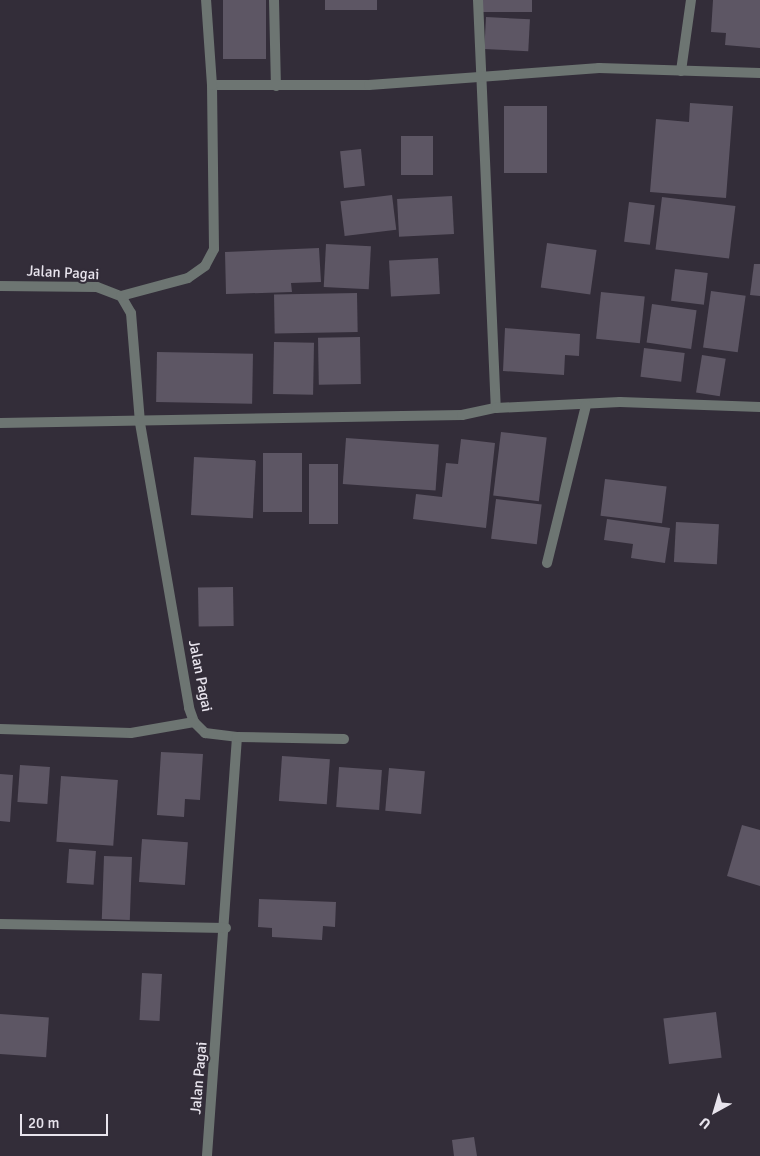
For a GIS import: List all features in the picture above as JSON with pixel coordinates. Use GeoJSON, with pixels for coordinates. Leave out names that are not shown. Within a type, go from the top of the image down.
{"type":"FeatureCollection","features":[{"type":"Feature","properties":{"kind":"street"},"geometry":{"type":"LineString","coordinates":[[121,296],[188,278],[205,266],[214,249],[212,85],[206,0]]}},
{"type":"Feature","properties":{"kind":"street"},"geometry":{"type":"LineString","coordinates":[[274,0],[276,86]]}},
{"type":"Feature","properties":{"kind":"street"},"geometry":{"type":"LineString","coordinates":[[478,0],[496,408]]}},
{"type":"Feature","properties":{"kind":"street"},"geometry":{"type":"LineString","coordinates":[[681,70],[691,0]]}},
{"type":"Feature","properties":{"kind":"street"},"geometry":{"type":"LineString","coordinates":[[212,85],[369,85],[480,75],[599,68],[760,73]]}},
{"type":"Feature","properties":{"kind":"street","name":"Jalan Pagai"},"geometry":{"type":"LineString","coordinates":[[0,286],[96,287],[121,296],[131,313],[140,423],[194,722],[205,733],[237,737],[226,928],[207,1156]]}},
{"type":"Feature","properties":{"kind":"street"},"geometry":{"type":"LineString","coordinates":[[0,423],[140,423],[462,415],[496,408],[696,402],[760,407]]}},
{"type":"Feature","properties":{"kind":"street"},"geometry":{"type":"LineString","coordinates":[[547,562],[586,405]]}},
{"type":"Feature","properties":{"kind":"street"},"geometry":{"type":"LineString","coordinates":[[0,729],[131,733],[194,722]]}},
{"type":"Feature","properties":{"kind":"street"},"geometry":{"type":"LineString","coordinates":[[237,737],[344,739]]}},
{"type":"Feature","properties":{"kind":"street"},"geometry":{"type":"LineString","coordinates":[[0,924],[226,928]]}},
{"type":"Feature","properties":{"kind":"building"},"geometry":{"type":"Polygon","coordinates":[[[223,0],[266,0],[266,59],[223,59],[223,0]]]}},
{"type":"Feature","properties":{"kind":"building"},"geometry":{"type":"Polygon","coordinates":[[[325,0],[377,0],[377,10],[325,10],[325,0]]]}},
{"type":"Feature","properties":{"kind":"building"},"geometry":{"type":"Polygon","coordinates":[[[482,0],[532,0],[532,12],[482,12],[482,0]]]}},
{"type":"Feature","properties":{"kind":"building"},"geometry":{"type":"Polygon","coordinates":[[[713,0],[760,0],[760,48],[725,45],[726,33],[711,32],[713,0]]]}},
{"type":"Feature","properties":{"kind":"building"},"geometry":{"type":"Polygon","coordinates":[[[486,17],[530,19],[528,51],[484,49],[486,17]]]}},
{"type":"Feature","properties":{"kind":"building"},"geometry":{"type":"Polygon","coordinates":[[[690,103],[733,106],[726,198],[650,192],[656,119],[689,122],[690,103]]]}},
{"type":"Feature","properties":{"kind":"building"},"geometry":{"type":"Polygon","coordinates":[[[504,106],[547,106],[547,173],[504,173],[504,106]]]}},
{"type":"Feature","properties":{"kind":"building"},"geometry":{"type":"Polygon","coordinates":[[[401,136],[433,136],[433,175],[401,175],[401,136]]]}},
{"type":"Feature","properties":{"kind":"building"},"geometry":{"type":"Polygon","coordinates":[[[361,149],[365,186],[344,188],[340,151],[361,149]]]}},
{"type":"Feature","properties":{"kind":"building"},"geometry":{"type":"Polygon","coordinates":[[[392,195],[396,230],[345,236],[340,201],[392,195]]]}},
{"type":"Feature","properties":{"kind":"building"},"geometry":{"type":"Polygon","coordinates":[[[452,196],[454,234],[399,237],[397,199],[452,196]]]}},
{"type":"Feature","properties":{"kind":"building"},"geometry":{"type":"Polygon","coordinates":[[[662,197],[735,206],[729,259],[656,250],[662,197]]]}},
{"type":"Feature","properties":{"kind":"building"},"geometry":{"type":"Polygon","coordinates":[[[629,202],[655,205],[650,245],[624,242],[629,202]]]}},
{"type":"Feature","properties":{"kind":"building"},"geometry":{"type":"Polygon","coordinates":[[[547,243],[597,250],[590,295],[541,288],[547,243]]]}},
{"type":"Feature","properties":{"kind":"building"},"geometry":{"type":"Polygon","coordinates":[[[326,244],[371,246],[369,289],[324,287],[326,244]]]}},
{"type":"Feature","properties":{"kind":"building"},"geometry":{"type":"Polygon","coordinates":[[[319,248],[321,282],[291,283],[292,292],[226,294],[225,252],[319,248]]]}},
{"type":"Feature","properties":{"kind":"building"},"geometry":{"type":"Polygon","coordinates":[[[438,258],[440,294],[391,297],[389,261],[438,258]]]}},
{"type":"Feature","properties":{"kind":"building"},"geometry":{"type":"Polygon","coordinates":[[[754,264],[760,264],[760,296],[750,295],[754,264]]]}},
{"type":"Feature","properties":{"kind":"building"},"geometry":{"type":"Polygon","coordinates":[[[675,269],[708,273],[704,305],[671,301],[675,269]]]}},
{"type":"Feature","properties":{"kind":"building"},"geometry":{"type":"Polygon","coordinates":[[[711,291],[746,296],[738,352],[703,347],[711,291]]]}},
{"type":"Feature","properties":{"kind":"building"},"geometry":{"type":"Polygon","coordinates":[[[601,292],[645,297],[640,343],[596,339],[601,292]]]}},
{"type":"Feature","properties":{"kind":"building"},"geometry":{"type":"Polygon","coordinates":[[[357,293],[358,332],[275,333],[274,294],[357,293]]]}},
{"type":"Feature","properties":{"kind":"building"},"geometry":{"type":"Polygon","coordinates":[[[652,304],[697,310],[691,349],[647,343],[652,304]]]}},
{"type":"Feature","properties":{"kind":"building"},"geometry":{"type":"Polygon","coordinates":[[[505,328],[580,334],[579,356],[565,355],[564,375],[503,371],[505,328]]]}},
{"type":"Feature","properties":{"kind":"building"},"geometry":{"type":"Polygon","coordinates":[[[360,337],[361,384],[319,385],[318,338],[360,337]]]}},
{"type":"Feature","properties":{"kind":"building"},"geometry":{"type":"Polygon","coordinates":[[[274,342],[314,343],[313,395],[273,394],[274,342]]]}},
{"type":"Feature","properties":{"kind":"building"},"geometry":{"type":"Polygon","coordinates":[[[644,348],[685,353],[681,382],[640,377],[644,348]]]}},
{"type":"Feature","properties":{"kind":"building"},"geometry":{"type":"Polygon","coordinates":[[[157,352],[253,354],[252,404],[156,402],[157,352]]]}},
{"type":"Feature","properties":{"kind":"building"},"geometry":{"type":"Polygon","coordinates":[[[702,355],[726,359],[720,396],[696,393],[702,355]]]}},
{"type":"Feature","properties":{"kind":"building"},"geometry":{"type":"Polygon","coordinates":[[[501,432],[547,438],[539,501],[493,496],[501,432]]]}},
{"type":"Feature","properties":{"kind":"building"},"geometry":{"type":"Polygon","coordinates":[[[346,438],[439,444],[436,490],[343,484],[346,438]]]}},
{"type":"Feature","properties":{"kind":"building"},"geometry":{"type":"Polygon","coordinates":[[[461,439],[495,443],[486,528],[413,519],[416,494],[442,497],[446,463],[458,464],[461,439]]]}},
{"type":"Feature","properties":{"kind":"building"},"geometry":{"type":"Polygon","coordinates":[[[263,453],[302,453],[302,512],[263,512],[263,453]]]}},
{"type":"Feature","properties":{"kind":"building"},"geometry":{"type":"Polygon","coordinates":[[[194,457],[256,460],[253,518],[191,515],[194,457]]]}},
{"type":"Feature","properties":{"kind":"building"},"geometry":{"type":"Polygon","coordinates":[[[309,464],[338,464],[338,524],[309,524],[309,464]]]}},
{"type":"Feature","properties":{"kind":"building"},"geometry":{"type":"Polygon","coordinates":[[[605,479],[667,487],[662,523],[600,516],[605,479]]]}},
{"type":"Feature","properties":{"kind":"building"},"geometry":{"type":"Polygon","coordinates":[[[496,499],[542,505],[537,544],[491,539],[496,499]]]}},
{"type":"Feature","properties":{"kind":"building"},"geometry":{"type":"Polygon","coordinates":[[[607,519],[670,528],[665,563],[631,558],[633,544],[604,540],[607,519]]]}},
{"type":"Feature","properties":{"kind":"building"},"geometry":{"type":"Polygon","coordinates":[[[676,522],[719,524],[717,564],[674,562],[676,522]]]}},
{"type":"Feature","properties":{"kind":"building"},"geometry":{"type":"Polygon","coordinates":[[[233,587],[234,626],[199,627],[198,588],[233,587]]]}},
{"type":"Feature","properties":{"kind":"building"},"geometry":{"type":"Polygon","coordinates":[[[161,752],[203,754],[200,800],[185,799],[184,817],[157,815],[161,752]]]}},
{"type":"Feature","properties":{"kind":"building"},"geometry":{"type":"Polygon","coordinates":[[[282,756],[330,759],[327,804],[279,801],[282,756]]]}},
{"type":"Feature","properties":{"kind":"building"},"geometry":{"type":"Polygon","coordinates":[[[20,765],[50,767],[47,804],[17,802],[20,765]]]}},
{"type":"Feature","properties":{"kind":"building"},"geometry":{"type":"Polygon","coordinates":[[[339,767],[382,770],[379,810],[336,807],[339,767]]]}},
{"type":"Feature","properties":{"kind":"building"},"geometry":{"type":"Polygon","coordinates":[[[389,768],[425,771],[421,814],[385,811],[389,768]]]}},
{"type":"Feature","properties":{"kind":"building"},"geometry":{"type":"Polygon","coordinates":[[[0,774],[13,775],[10,822],[0,821],[0,774]]]}},
{"type":"Feature","properties":{"kind":"building"},"geometry":{"type":"Polygon","coordinates":[[[61,776],[118,780],[113,846],[56,842],[61,776]]]}},
{"type":"Feature","properties":{"kind":"building"},"geometry":{"type":"Polygon","coordinates":[[[742,825],[760,830],[760,886],[727,876],[742,825]]]}},
{"type":"Feature","properties":{"kind":"building"},"geometry":{"type":"Polygon","coordinates":[[[142,839],[188,842],[185,885],[139,882],[142,839]]]}},
{"type":"Feature","properties":{"kind":"building"},"geometry":{"type":"Polygon","coordinates":[[[69,849],[96,851],[94,885],[67,883],[69,849]]]}},
{"type":"Feature","properties":{"kind":"building"},"geometry":{"type":"Polygon","coordinates":[[[104,856],[132,857],[130,920],[102,919],[104,856]]]}},
{"type":"Feature","properties":{"kind":"building"},"geometry":{"type":"Polygon","coordinates":[[[259,899],[336,902],[335,927],[323,926],[322,940],[272,937],[272,928],[258,927],[259,899]]]}},
{"type":"Feature","properties":{"kind":"building"},"geometry":{"type":"Polygon","coordinates":[[[142,973],[162,974],[160,1021],[140,1020],[142,973]]]}},
{"type":"Feature","properties":{"kind":"building"},"geometry":{"type":"Polygon","coordinates":[[[716,1012],[722,1058],[669,1064],[663,1018],[716,1012]]]}},
{"type":"Feature","properties":{"kind":"building"},"geometry":{"type":"Polygon","coordinates":[[[0,1014],[49,1017],[46,1057],[0,1054],[0,1014]]]}},
{"type":"Feature","properties":{"kind":"building"},"geometry":{"type":"Polygon","coordinates":[[[474,1137],[477,1156],[454,1156],[452,1140],[474,1137]]]}}]}
